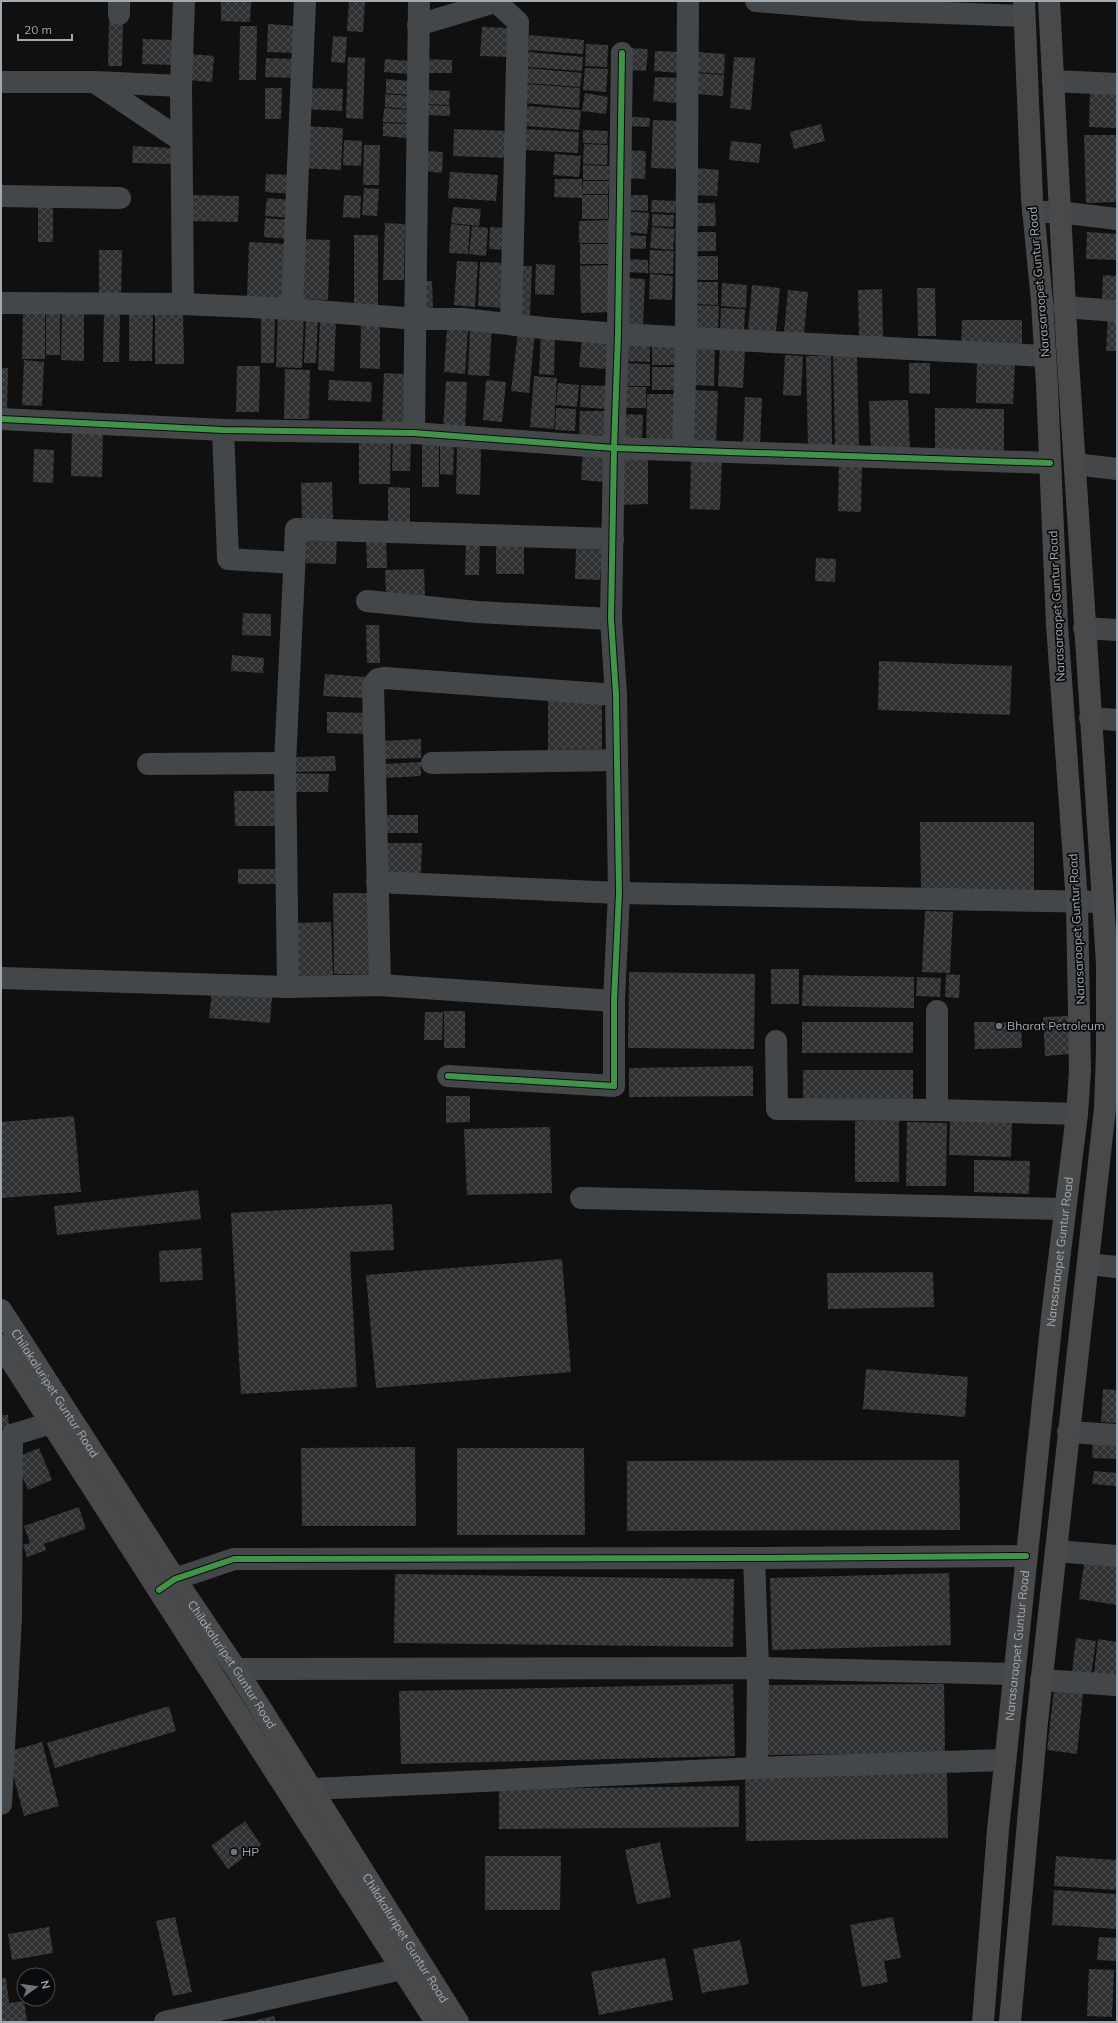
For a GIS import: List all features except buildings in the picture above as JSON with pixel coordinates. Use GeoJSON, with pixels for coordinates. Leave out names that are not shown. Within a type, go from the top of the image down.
{"type":"FeatureCollection","features":[{"type":"Feature","properties":{"kind":"highway","name":"Narasaraopet Guntur Road"},"geometry":{"type":"LineString","coordinates":[[1010,2022],[1041,1680],[1068,1432],[1088,1264],[1111,1108],[1107,1052],[1112,964],[1103,902],[1084,628],[1075,464],[1064,307],[1050,1]]}},
{"type":"Feature","properties":{"kind":"highway","name":"Narasaraopet Guntur Road"},"geometry":{"type":"LineString","coordinates":[[983,2022],[1005,1760],[1064,1209],[1077,1114],[1080,1071],[1077,902],[1057,625],[1045,356],[1033,212],[1024,9]]}},
{"type":"Feature","properties":{"kind":"highway","name":"Chilakaluripet Guntur Road"},"geometry":{"type":"LineString","coordinates":[[1,1310],[167,1585],[436,2022]]}},
{"type":"Feature","properties":{"kind":"highway","name":"Chilakaluripet Guntur Road"},"geometry":{"type":"LineString","coordinates":[[4,1356],[167,1585],[236,1669],[458,2022]]}},
{"type":"Feature","properties":{"kind":"street"},"geometry":{"type":"LineString","coordinates":[[183,304],[181,86],[184,1]]}},
{"type":"Feature","properties":{"kind":"street"},"geometry":{"type":"LineString","coordinates":[[292,309],[305,1]]}},
{"type":"Feature","properties":{"kind":"street"},"geometry":{"type":"LineString","coordinates":[[414,433],[419,1]]}},
{"type":"Feature","properties":{"kind":"street"},"geometry":{"type":"LineString","coordinates":[[418,25],[495,1],[518,22],[511,324]]}},
{"type":"Feature","properties":{"kind":"street"},"geometry":{"type":"LineString","coordinates":[[683,450],[686,337],[688,1]]}},
{"type":"Feature","properties":{"kind":"street"},"geometry":{"type":"LineString","coordinates":[[756,1],[863,10],[1024,9]]}},
{"type":"Feature","properties":{"kind":"street"},"geometry":{"type":"LineString","coordinates":[[448,1076],[614,1086],[614,1001],[619,893],[616,695],[611,619],[618,334],[622,53]]}},
{"type":"Feature","properties":{"kind":"street"},"geometry":{"type":"LineString","coordinates":[[1053,81],[1117,84]]}},
{"type":"Feature","properties":{"kind":"street"},"geometry":{"type":"LineString","coordinates":[[1,82],[95,82],[181,86]]}},
{"type":"Feature","properties":{"kind":"street"},"geometry":{"type":"LineString","coordinates":[[95,82],[181,140]]}},
{"type":"Feature","properties":{"kind":"street"},"geometry":{"type":"LineString","coordinates":[[1,196],[120,198]]}},
{"type":"Feature","properties":{"kind":"street"},"geometry":{"type":"LineString","coordinates":[[1033,212],[1060,212],[1117,219]]}},
{"type":"Feature","properties":{"kind":"street"},"geometry":{"type":"LineString","coordinates":[[1,303],[183,304],[292,309],[416,319],[463,319],[543,328],[618,334],[1045,356]]}},
{"type":"Feature","properties":{"kind":"street"},"geometry":{"type":"LineString","coordinates":[[1064,307],[1117,310]]}},
{"type":"Feature","properties":{"kind":"street"},"geometry":{"type":"LineString","coordinates":[[1,420],[222,430],[414,433],[614,448],[1050,463]]}},
{"type":"Feature","properties":{"kind":"street"},"geometry":{"type":"LineString","coordinates":[[222,430],[228,559],[294,563]]}},
{"type":"Feature","properties":{"kind":"street"},"geometry":{"type":"LineString","coordinates":[[1075,464],[1117,469]]}},
{"type":"Feature","properties":{"kind":"street"},"geometry":{"type":"LineString","coordinates":[[288,987],[285,763],[296,529],[613,539]]}},
{"type":"Feature","properties":{"kind":"street"},"geometry":{"type":"LineString","coordinates":[[367,601],[477,612],[611,619]]}},
{"type":"Feature","properties":{"kind":"street"},"geometry":{"type":"LineString","coordinates":[[1084,628],[1117,630]]}},
{"type":"Feature","properties":{"kind":"street"},"geometry":{"type":"LineString","coordinates":[[380,985],[373,685],[378,679],[385,678],[616,695]]}},
{"type":"Feature","properties":{"kind":"street"},"geometry":{"type":"LineString","coordinates":[[1090,718],[1117,720]]}},
{"type":"Feature","properties":{"kind":"street"},"geometry":{"type":"LineString","coordinates":[[432,763],[617,760]]}},
{"type":"Feature","properties":{"kind":"street"},"geometry":{"type":"LineString","coordinates":[[148,764],[285,763]]}},
{"type":"Feature","properties":{"kind":"street"},"geometry":{"type":"LineString","coordinates":[[377,882],[619,893],[1103,902]]}},
{"type":"Feature","properties":{"kind":"street"},"geometry":{"type":"LineString","coordinates":[[1,978],[288,987],[380,985],[614,1001]]}},
{"type":"Feature","properties":{"kind":"street"},"geometry":{"type":"LineString","coordinates":[[937,1011],[937,1110]]}},
{"type":"Feature","properties":{"kind":"street"},"geometry":{"type":"LineString","coordinates":[[776,1041],[777,1109],[937,1110],[1077,1114]]}},
{"type":"Feature","properties":{"kind":"street"},"geometry":{"type":"LineString","coordinates":[[581,1198],[1064,1209]]}},
{"type":"Feature","properties":{"kind":"street"},"geometry":{"type":"LineString","coordinates":[[1088,1264],[1117,1266]]}},
{"type":"Feature","properties":{"kind":"street"},"geometry":{"type":"LineString","coordinates":[[1,1804],[11,1617],[12,1435],[51,1423]]}},
{"type":"Feature","properties":{"kind":"street"},"geometry":{"type":"LineString","coordinates":[[1068,1432],[1117,1435]]}},
{"type":"Feature","properties":{"kind":"street"},"geometry":{"type":"LineString","coordinates":[[1056,1551],[1117,1556]]}},
{"type":"Feature","properties":{"kind":"street"},"geometry":{"type":"LineString","coordinates":[[167,1585],[234,1559],[1026,1556]]}},
{"type":"Feature","properties":{"kind":"street"},"geometry":{"type":"LineString","coordinates":[[754,1558],[758,1668],[757,1768]]}},
{"type":"Feature","properties":{"kind":"street"},"geometry":{"type":"LineString","coordinates":[[236,1669],[758,1668],[1014,1674]]}},
{"type":"Feature","properties":{"kind":"street"},"geometry":{"type":"LineString","coordinates":[[1041,1680],[1117,1685]]}},
{"type":"Feature","properties":{"kind":"street"},"geometry":{"type":"LineString","coordinates":[[312,1789],[757,1768],[1005,1760]]}},
{"type":"Feature","properties":{"kind":"street"},"geometry":{"type":"LineString","coordinates":[[165,2022],[402,1969]]}},
{"type":"Feature","properties":{"kind":"cycle path"},"geometry":{"type":"LineString","coordinates":[[448,1076],[614,1086],[614,1001],[619,893],[616,695],[611,619],[618,334],[622,53]]}},
{"type":"Feature","properties":{"kind":"cycle path"},"geometry":{"type":"LineString","coordinates":[[1,419],[223,430],[414,433],[614,448],[1050,463]]}},
{"type":"Feature","properties":{"kind":"cycle path"},"geometry":{"type":"LineString","coordinates":[[159,1590],[175,1579],[234,1559],[1026,1556]]}},
{"type":"Feature","properties":{"kind":"place","name":"Bharat Petroleum"},"geometry":{"type":"Point","coordinates":[999,1026]}},
{"type":"Feature","properties":{"kind":"place","name":"HP"},"geometry":{"type":"Point","coordinates":[234,1852]}}]}
